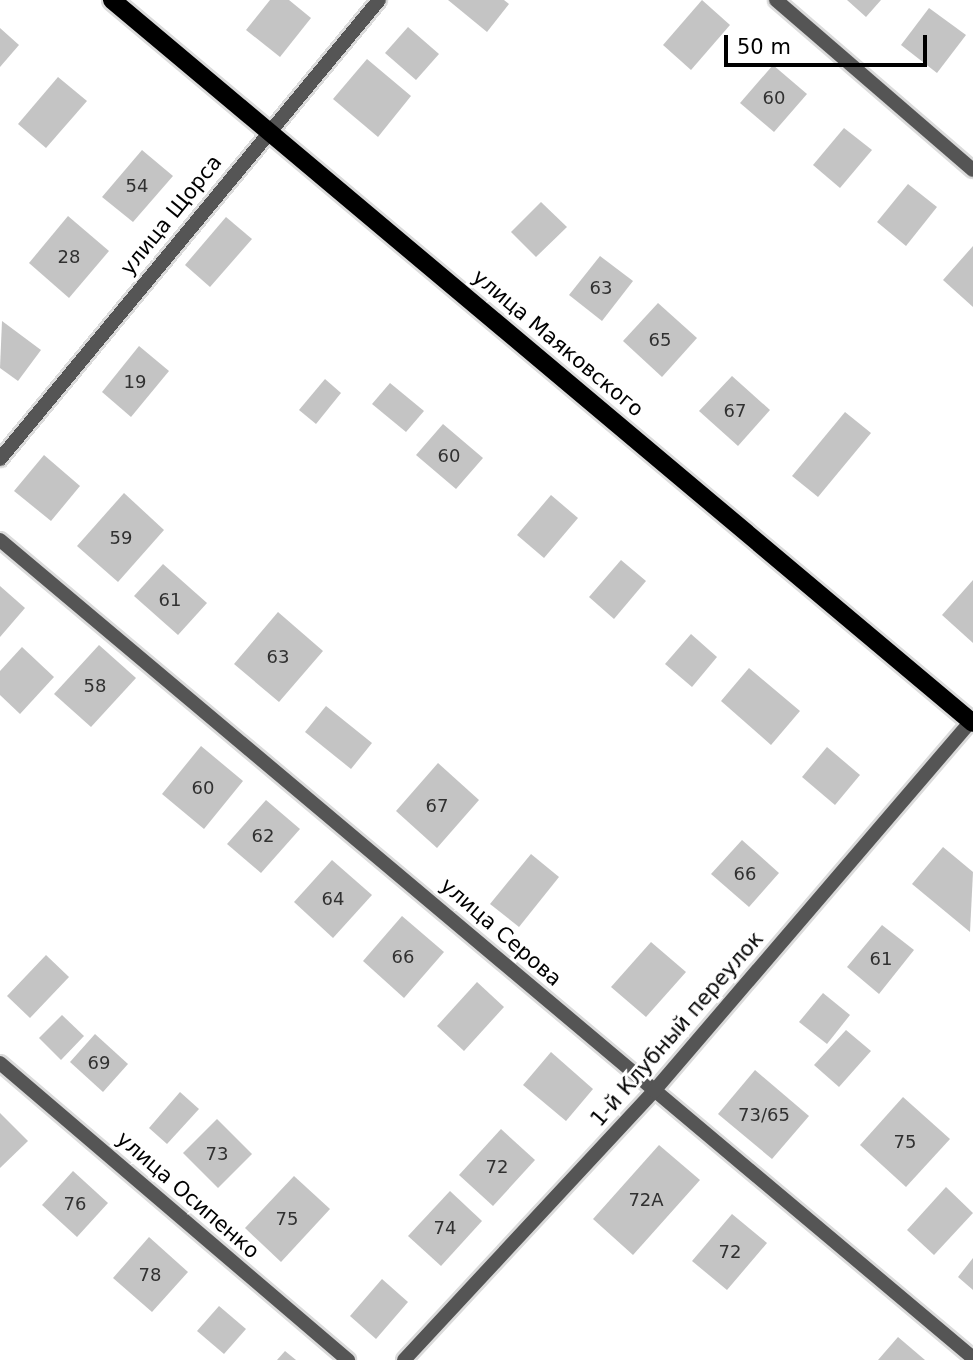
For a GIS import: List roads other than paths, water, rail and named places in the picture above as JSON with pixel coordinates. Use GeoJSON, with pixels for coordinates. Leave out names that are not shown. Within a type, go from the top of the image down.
{"type":"FeatureCollection","features":[{"type":"Feature","properties":{"kind":"main road","name":"улица Маяковского"},"geometry":{"type":"LineString","coordinates":[[112,0],[269,128],[972,721]]}},
{"type":"Feature","properties":{"kind":"street","name":"улица Щорса"},"geometry":{"type":"LineString","coordinates":[[0,458],[269,128],[379,0]]}},
{"type":"Feature","properties":{"kind":"street"},"geometry":{"type":"LineString","coordinates":[[776,0],[973,170]]}},
{"type":"Feature","properties":{"kind":"street","name":"улица Серова"},"geometry":{"type":"LineString","coordinates":[[0,540],[973,1358]]}},
{"type":"Feature","properties":{"kind":"street","name":"1-й Клубный переулок"},"geometry":{"type":"LineString","coordinates":[[404,1360],[654,1091],[972,721]]}},
{"type":"Feature","properties":{"kind":"street","name":"улица Осипенко"},"geometry":{"type":"LineString","coordinates":[[0,1063],[348,1360]]}}]}
